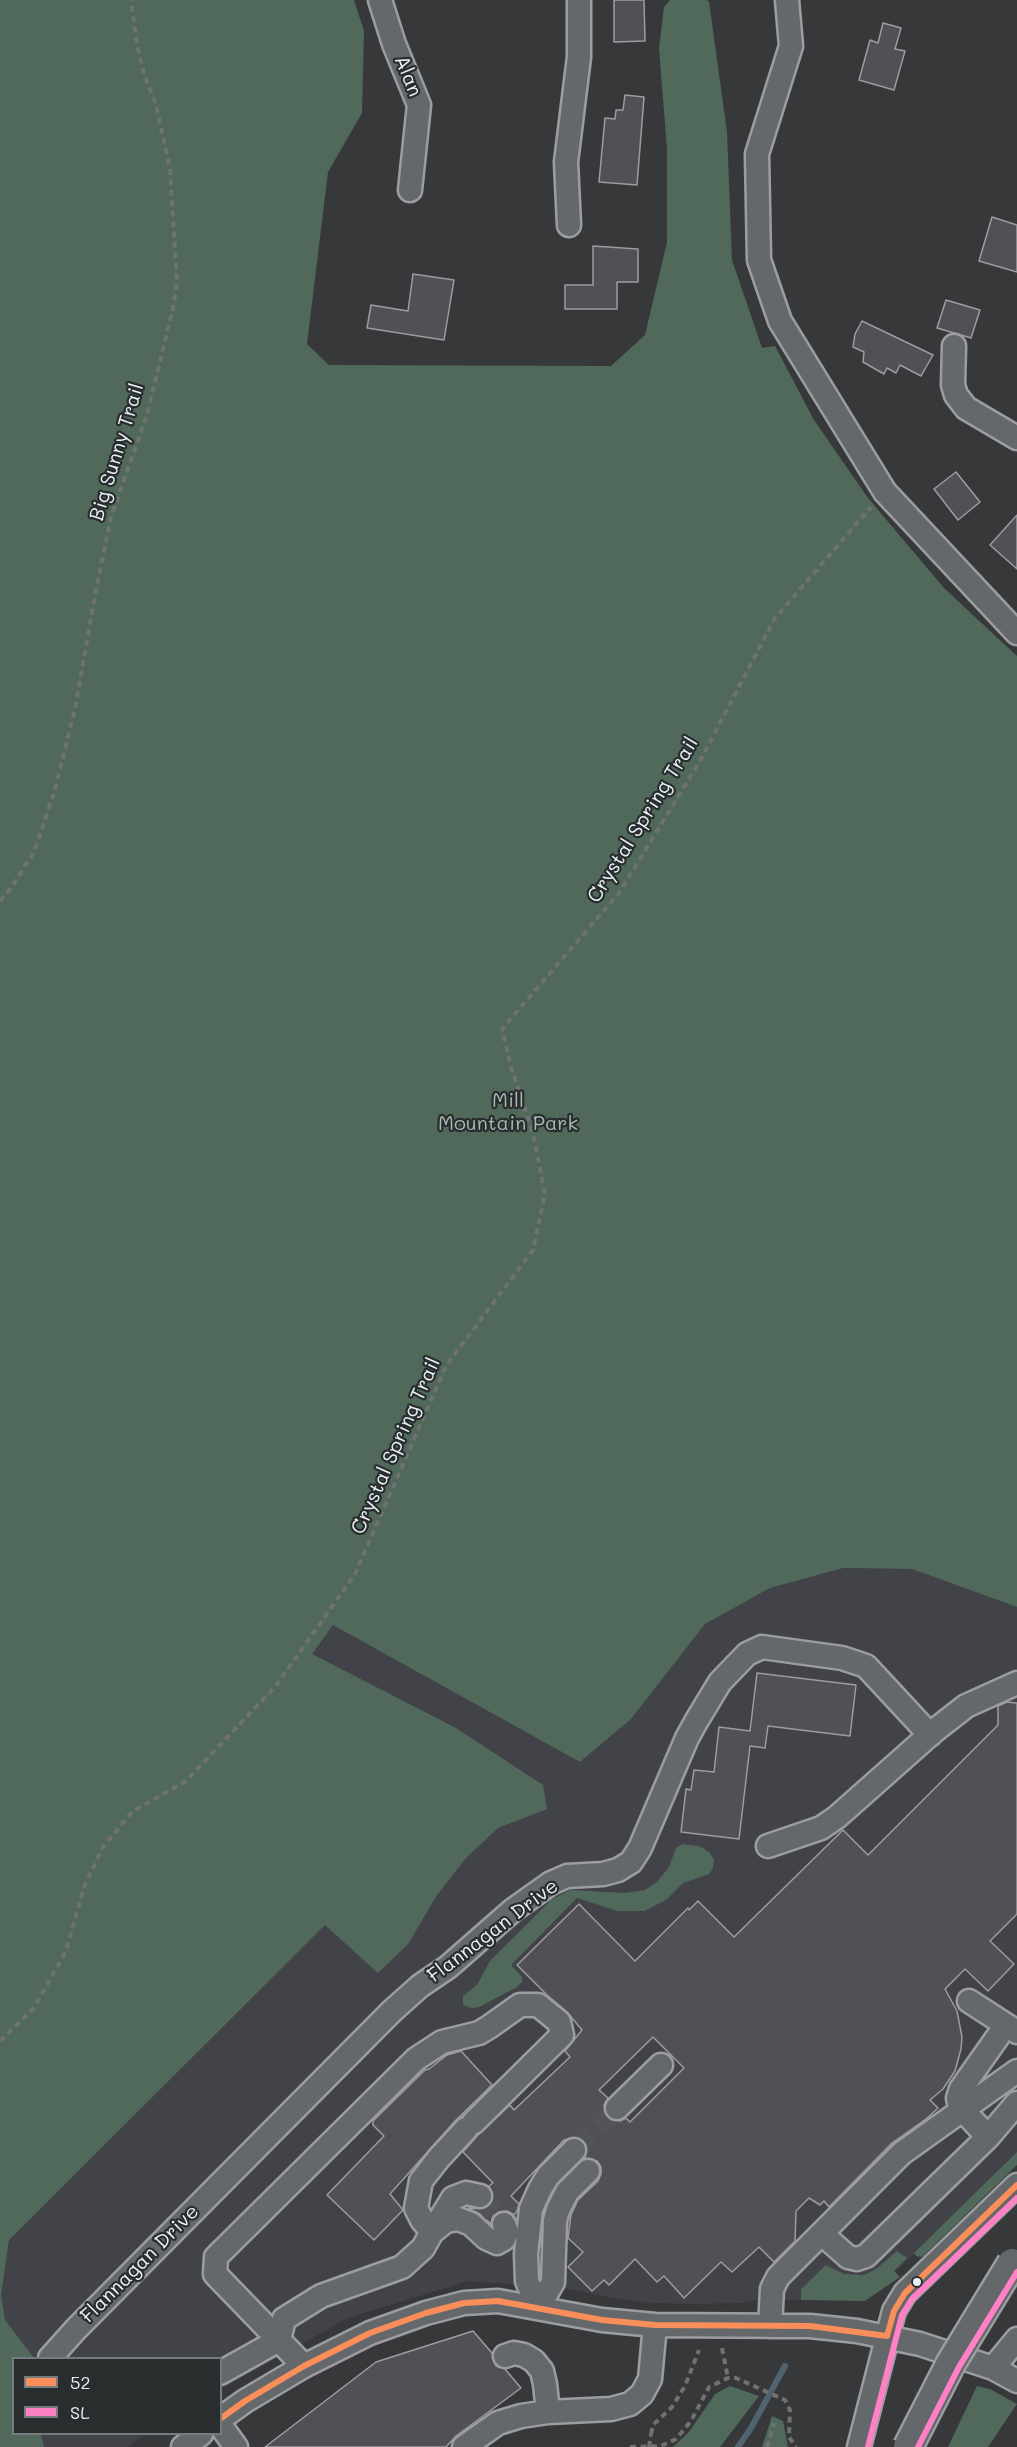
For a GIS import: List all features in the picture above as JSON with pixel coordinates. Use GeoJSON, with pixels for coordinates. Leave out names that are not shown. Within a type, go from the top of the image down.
{"type":"FeatureCollection","features":[{"type":"Feature","properties":{"kind":"main road"},"geometry":{"type":"LineString","coordinates":[[908,2447],[951,2363],[1012,2263]]}},
{"type":"Feature","properties":{"kind":"street","name":"Alan"},"geometry":{"type":"LineString","coordinates":[[380,0],[394,44],[419,105],[410,190]]}},
{"type":"Feature","properties":{"kind":"street"},"geometry":{"type":"LineString","coordinates":[[569,225],[566,162],[579,57],[579,0]]}},
{"type":"Feature","properties":{"kind":"street"},"geometry":{"type":"LineString","coordinates":[[787,0],[791,46],[757,154],[759,260],[780,321],[885,492],[1017,633]]}},
{"type":"Feature","properties":{"kind":"street"},"geometry":{"type":"LineString","coordinates":[[954,346],[953,385],[956,395],[966,408],[1017,438]]}},
{"type":"Feature","properties":{"kind":"street","name":"Flannagan Drive"},"geometry":{"type":"LineString","coordinates":[[51,2357],[92,2312],[392,2011],[420,1986],[448,1967],[513,1910],[551,1883],[567,1876],[603,1874],[618,1870],[631,1862],[640,1848],[687,1738],[720,1682],[747,1654],[762,1647],[842,1658],[866,1666],[930,1735]]}},
{"type":"Feature","properties":{"kind":"street"},"geometry":{"type":"LineString","coordinates":[[768,1846],[821,1828],[837,1817],[966,1706],[1017,1683]]}},
{"type":"Feature","properties":{"kind":"street"},"geometry":{"type":"LineString","coordinates":[[969,2001],[1011,2029],[959,2093],[958,2103],[962,2110],[988,2137]]}},
{"type":"Feature","properties":{"kind":"street"},"geometry":{"type":"LineString","coordinates":[[304,2366],[215,2274],[216,2257],[416,2059],[442,2042],[479,2033],[520,2005],[529,2003],[538,2005],[559,2022],[562,2035],[439,2158],[421,2181],[416,2208],[432,2232]]}},
{"type":"Feature","properties":{"kind":"street"},"geometry":{"type":"LineString","coordinates":[[617,2108],[661,2065]]}},
{"type":"Feature","properties":{"kind":"street"},"geometry":{"type":"LineString","coordinates":[[770,2326],[774,2282],[902,2152],[1017,2071]]}},
{"type":"Feature","properties":{"kind":"street"},"geometry":{"type":"LineString","coordinates":[[822,2234],[848,2257],[858,2259],[866,2256],[1012,2111],[983,2096]]}},
{"type":"Feature","properties":{"kind":"street"},"geometry":{"type":"LineString","coordinates":[[538,2308],[527,2281],[526,2254],[531,2209],[548,2176],[574,2150]]}},
{"type":"Feature","properties":{"kind":"street"},"geometry":{"type":"LineString","coordinates":[[538,2308],[553,2282],[555,2221],[558,2210],[567,2192],[588,2172]]}},
{"type":"Feature","properties":{"kind":"street"},"geometry":{"type":"LineString","coordinates":[[861,2440],[894,2311],[906,2293],[1017,2185]]}},
{"type":"Feature","properties":{"kind":"street"},"geometry":{"type":"LineString","coordinates":[[222,2372],[279,2340],[284,2319],[321,2296],[402,2267],[423,2248],[453,2198],[466,2193],[480,2196]]}},
{"type":"Feature","properties":{"kind":"street"},"geometry":{"type":"LineString","coordinates":[[432,2232],[446,2221],[459,2219],[471,2224],[486,2238],[497,2243],[504,2239],[507,2232],[504,2224]]}},
{"type":"Feature","properties":{"kind":"street"},"geometry":{"type":"LineString","coordinates":[[222,2418],[304,2366],[370,2333],[464,2303],[498,2301],[602,2320],[655,2325],[810,2326],[887,2336],[920,2344],[993,2368],[1017,2381]]}},
{"type":"Feature","properties":{"kind":"street"},"geometry":{"type":"LineString","coordinates":[[464,2447],[498,2423],[521,2416],[548,2412],[611,2409],[630,2404],[642,2394],[650,2379],[655,2325]]}},
{"type":"Feature","properties":{"kind":"street"},"geometry":{"type":"LineString","coordinates":[[993,2368],[1017,2339]]}},
{"type":"Feature","properties":{"kind":"street"},"geometry":{"type":"LineString","coordinates":[[505,2356],[514,2353],[524,2355],[534,2361],[543,2377],[548,2412]]}},
{"type":"Feature","properties":{"kind":"street"},"geometry":{"type":"LineString","coordinates":[[222,2428],[236,2447]]}},
{"type":"Feature","properties":{"kind":"street"},"geometry":{"type":"LineString","coordinates":[[183,2447],[198,2435]]}},
{"type":"Feature","properties":{"kind":"path","name":"Big Sunny Trail"},"geometry":{"type":"LineString","coordinates":[[0,901],[34,852],[54,793],[75,709],[94,595],[111,517],[147,415],[174,308],[177,282],[170,169],[156,105],[144,74],[137,45],[131,0]]}},
{"type":"Feature","properties":{"kind":"path","name":"Crystal Spring Trail"},"geometry":{"type":"LineString","coordinates":[[0,2041],[34,2008],[66,1951],[84,1887],[103,1847],[132,1812],[186,1781],[275,1686],[355,1574],[446,1366],[533,1250],[545,1194],[533,1133],[511,1067],[502,1029],[619,893],[700,761],[775,618],[885,492]]}},
{"type":"Feature","properties":{"kind":"path"},"geometry":{"type":"LineString","coordinates":[[722,2348],[728,2378]]}},
{"type":"Feature","properties":{"kind":"path"},"geometry":{"type":"LineString","coordinates":[[649,2447],[653,2425],[678,2398],[699,2350]]}},
{"type":"Feature","properties":{"kind":"path"},"geometry":{"type":"LineString","coordinates":[[630,2447],[661,2446],[676,2439],[691,2421],[710,2387],[728,2378],[743,2381],[780,2397],[789,2405],[789,2437],[796,2447]]}},
{"type":"Feature","properties":{"kind":"path"},"geometry":{"type":"LineString","coordinates":[[767,2447],[774,2423]]}},
{"type":"Feature","properties":{"kind":"shaded area"},"geometry":{"type":"Polygon","coordinates":[[[843,1568],[912,1569],[1017,1607],[1017,2158],[870,2295],[855,2300],[653,2303],[568,2289],[468,2281],[348,2318],[222,2388],[222,2357],[12,2357],[12,2435],[144,2435],[127,2447],[5,2447],[0,2439],[0,2047],[295,1676],[333,1624],[580,1762],[631,1719],[705,1624],[770,1588],[843,1568]]]}},
{"type":"Feature","properties":{"kind":"green space","name":"Mill Mountain Park"},"geometry":{"type":"Polygon","coordinates":[[[0,0],[354,0],[364,31],[362,113],[328,172],[307,344],[329,365],[611,366],[645,335],[667,242],[667,149],[659,49],[664,7],[670,0],[707,0],[727,132],[732,260],[762,348],[775,346],[814,420],[868,498],[944,588],[1017,656],[1017,1607],[912,1569],[843,1568],[770,1588],[705,1624],[631,1719],[580,1762],[333,1625],[312,1654],[456,1728],[543,1785],[547,1809],[498,1828],[466,1858],[437,1895],[408,1944],[378,1973],[325,1925],[9,2240],[1,2295],[5,2320],[33,2357],[12,2357],[12,2435],[41,2435],[44,2447],[0,2447],[0,0]]]}},
{"type":"Feature","properties":{"kind":"green space"},"geometry":{"type":"Polygon","coordinates":[[[683,1844],[699,1846],[709,1852],[714,1859],[713,1868],[709,1874],[683,1883],[666,1900],[644,1911],[617,1911],[577,1898],[511,1965],[522,1977],[522,1982],[517,1987],[479,2007],[472,2008],[463,2005],[463,1996],[477,1985],[490,1961],[551,1900],[570,1890],[625,1893],[645,1890],[657,1882],[669,1867],[676,1848],[683,1844]]]}},
{"type":"Feature","properties":{"kind":"green space"},"geometry":{"type":"Polygon","coordinates":[[[1017,2152],[1017,2165],[922,2257],[916,2256],[914,2253],[1017,2152]]]}},
{"type":"Feature","properties":{"kind":"green space"},"geometry":{"type":"Polygon","coordinates":[[[897,2251],[907,2258],[894,2271],[900,2277],[865,2301],[801,2300],[801,2289],[826,2265],[844,2274],[864,2275],[876,2269],[897,2251]]]}},
{"type":"Feature","properties":{"kind":"green space"},"geometry":{"type":"Polygon","coordinates":[[[730,2386],[759,2396],[720,2447],[673,2447],[689,2432],[715,2394],[730,2386]]]}},
{"type":"Feature","properties":{"kind":"green space"},"geometry":{"type":"Polygon","coordinates":[[[977,2386],[990,2389],[1017,2404],[988,2447],[948,2447],[977,2386]]]}},
{"type":"Feature","properties":{"kind":"green space"},"geometry":{"type":"Polygon","coordinates":[[[772,2416],[783,2421],[788,2447],[762,2447],[772,2416]]]}},
{"type":"Feature","properties":{"kind":"building"},"geometry":{"type":"Polygon","coordinates":[[[614,0],[644,0],[645,41],[614,42],[614,0]]]}},
{"type":"Feature","properties":{"kind":"building"},"geometry":{"type":"Polygon","coordinates":[[[883,23],[901,28],[895,49],[905,51],[894,90],[859,80],[870,40],[878,43],[883,23]]]}},
{"type":"Feature","properties":{"kind":"building"},"geometry":{"type":"Polygon","coordinates":[[[625,95],[644,97],[637,185],[599,182],[605,118],[615,119],[616,110],[623,110],[625,95]]]}},
{"type":"Feature","properties":{"kind":"building"},"geometry":{"type":"Polygon","coordinates":[[[992,217],[1017,225],[1017,272],[979,261],[992,217]]]}},
{"type":"Feature","properties":{"kind":"building"},"geometry":{"type":"Polygon","coordinates":[[[593,246],[638,249],[638,282],[617,282],[617,309],[565,309],[565,285],[593,285],[593,246]]]}},
{"type":"Feature","properties":{"kind":"building"},"geometry":{"type":"Polygon","coordinates":[[[413,274],[454,280],[444,340],[367,328],[371,305],[408,311],[413,274]]]}},
{"type":"Feature","properties":{"kind":"building"},"geometry":{"type":"Polygon","coordinates":[[[946,300],[980,310],[971,338],[937,328],[946,300]]]}},
{"type":"Feature","properties":{"kind":"building"},"geometry":{"type":"Polygon","coordinates":[[[862,321],[933,355],[921,376],[900,365],[896,373],[887,368],[884,374],[863,362],[864,352],[853,347],[855,334],[862,321]]]}},
{"type":"Feature","properties":{"kind":"building"},"geometry":{"type":"Polygon","coordinates":[[[956,472],[980,502],[958,520],[934,489],[956,472]]]}},
{"type":"Feature","properties":{"kind":"building"},"geometry":{"type":"Polygon","coordinates":[[[1017,515],[1017,569],[990,545],[1017,515]]]}},
{"type":"Feature","properties":{"kind":"building"},"geometry":{"type":"Polygon","coordinates":[[[757,1673],[856,1685],[850,1736],[768,1726],[765,1748],[750,1746],[739,1839],[681,1832],[686,1789],[691,1790],[694,1770],[714,1772],[719,1727],[750,1731],[757,1673]]]}},
{"type":"Feature","properties":{"kind":"building"},"geometry":{"type":"Polygon","coordinates":[[[1007,1702],[1017,1703],[1017,1914],[990,1941],[1014,1964],[988,1991],[965,1969],[945,1989],[957,2011],[962,2037],[955,2071],[943,2089],[930,2100],[938,2108],[892,2143],[829,2207],[824,2201],[820,2205],[809,2198],[796,2211],[795,2241],[774,2262],[759,2247],[732,2272],[721,2262],[684,2298],[664,2276],[657,2282],[635,2259],[609,2285],[604,2280],[592,2291],[568,2267],[583,2252],[568,2238],[571,2215],[578,2200],[598,2181],[601,2174],[601,2167],[597,2161],[585,2158],[587,2146],[577,2137],[564,2140],[511,2196],[519,2204],[514,2215],[507,2211],[499,2212],[493,2216],[491,2224],[480,2214],[468,2208],[484,2209],[490,2205],[493,2198],[489,2186],[493,2183],[463,2152],[510,2105],[514,2110],[570,2057],[565,2051],[582,2030],[567,2012],[517,1965],[579,1904],[635,1961],[688,1908],[689,1910],[698,1901],[734,1937],[843,1830],[868,1855],[998,1725],[998,1706],[1007,1702]],[[653,2037],[599,2090],[608,2098],[604,2105],[604,2112],[613,2121],[626,2118],[630,2122],[684,2068],[653,2037]]]}},
{"type":"Feature","properties":{"kind":"building"},"geometry":{"type":"Polygon","coordinates":[[[461,2051],[492,2085],[456,2120],[390,2194],[403,2210],[374,2240],[327,2195],[384,2136],[373,2125],[373,2121],[425,2070],[447,2055],[461,2051]]]}},
{"type":"Feature","properties":{"kind":"building"},"geometry":{"type":"Polygon","coordinates":[[[473,2331],[492,2353],[496,2366],[505,2369],[521,2388],[456,2436],[446,2447],[265,2447],[376,2362],[473,2331]]]}},
{"type":"Feature","properties":{"kind":"waterway"},"geometry":{"type":"LineString","coordinates":[[738,2447],[785,2366]]}},
{"type":"Feature","properties":{"kind":"tunnel"},"geometry":{"type":"LineString","coordinates":[[574,2150],[617,2108]]}},
{"type":"Feature","properties":{"kind":"tunnel"},"geometry":{"type":"LineString","coordinates":[[480,2196],[504,2224]]}},
{"type":"Feature","properties":{"kind":"transit line","name":"52"},"geometry":{"type":"LineString","coordinates":[[222,2418],[304,2366],[370,2333],[426,2313],[464,2303],[498,2301],[602,2320],[655,2325],[810,2326],[887,2336],[894,2311],[905,2293],[1017,2185]]}},
{"type":"Feature","properties":{"kind":"transit line","name":"SL"},"geometry":{"type":"LineString","coordinates":[[868,2447],[902,2315],[912,2299],[1017,2198]]}},
{"type":"Feature","properties":{"kind":"transit line","name":"SL"},"geometry":{"type":"LineString","coordinates":[[918,2447],[959,2367],[1017,2272]]}}]}
